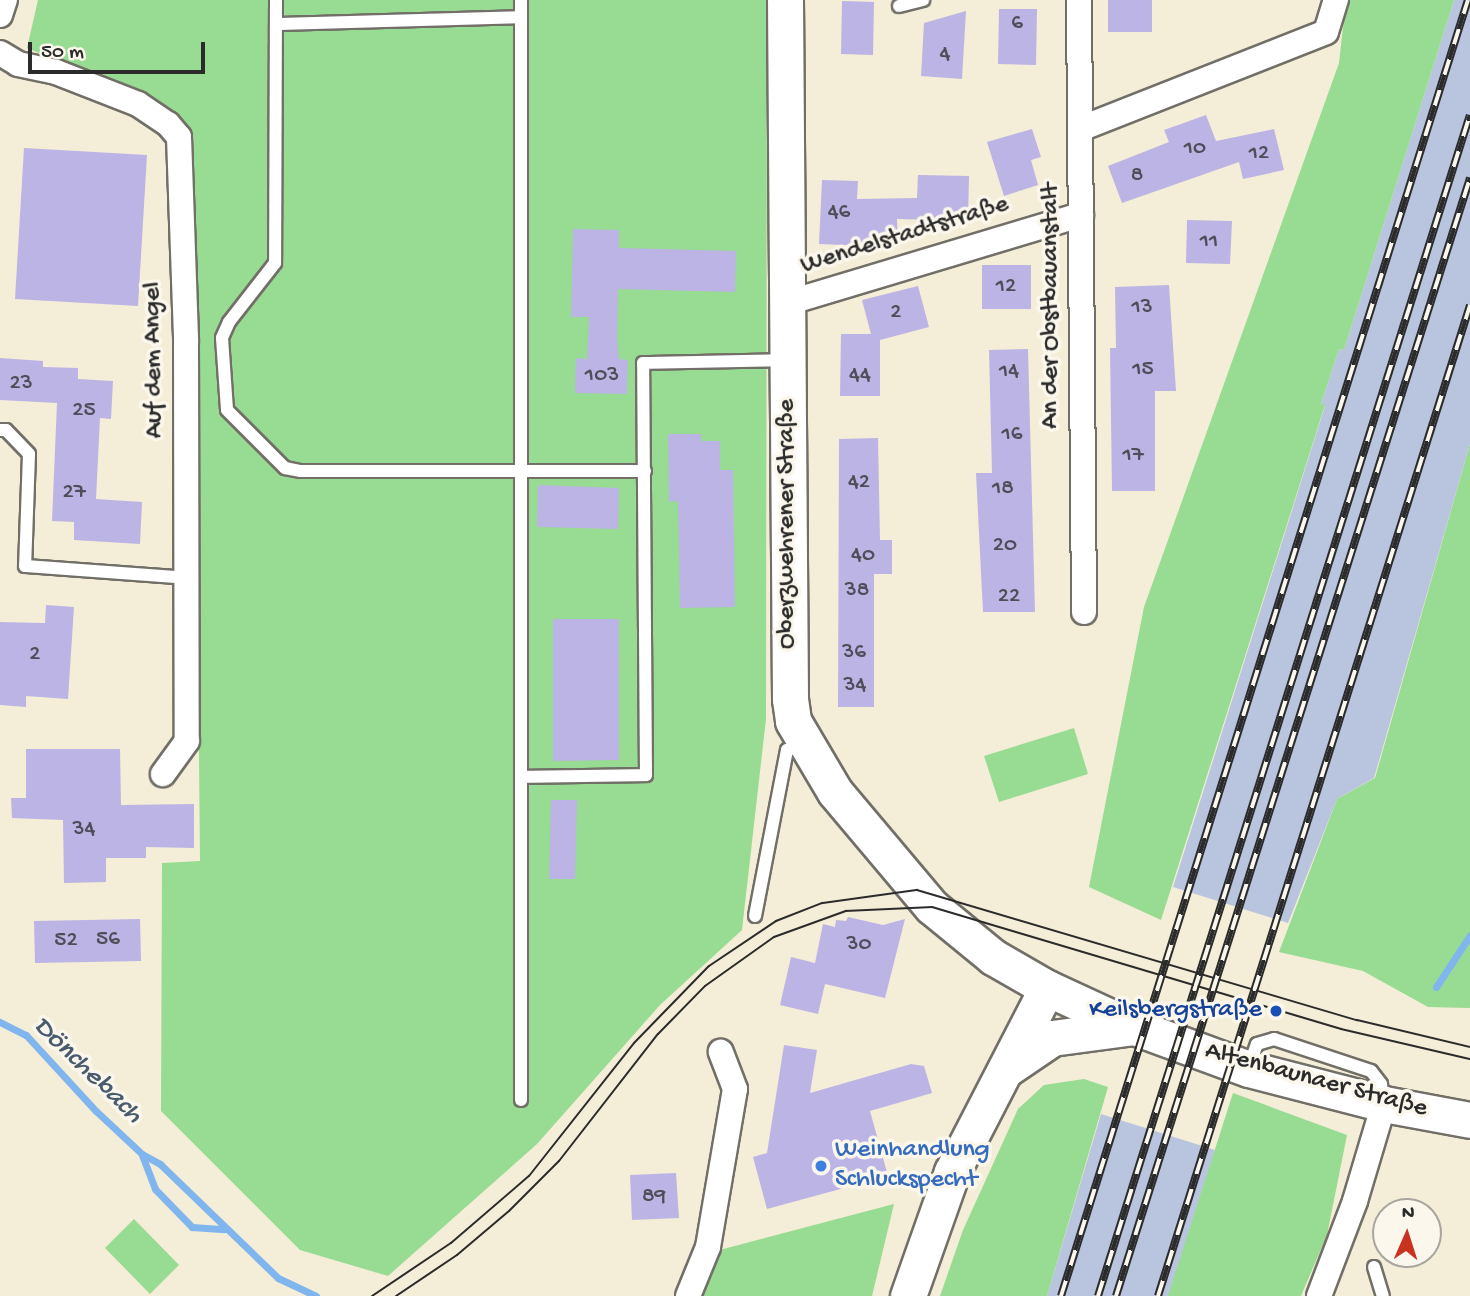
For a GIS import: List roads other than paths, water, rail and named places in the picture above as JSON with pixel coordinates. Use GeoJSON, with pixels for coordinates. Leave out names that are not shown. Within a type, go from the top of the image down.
{"type":"FeatureCollection","features":[{"type":"Feature","properties":{"kind":"main road","name":"Oberzwehrener Straße"},"geometry":{"type":"LineString","coordinates":[[785,0],[790,699],[793,721],[835,792],[917,890],[1006,966]]}},
{"type":"Feature","properties":{"kind":"main road","name":"Altenbaunaer Straße"},"geometry":{"type":"LineString","coordinates":[[1006,966],[1047,988],[1135,1027],[1249,1069],[1384,1104],[1470,1120]]}},
{"type":"Feature","properties":{"kind":"main road"},"geometry":{"type":"LineString","coordinates":[[908,1296],[952,1172],[1047,988]]}},
{"type":"Feature","properties":{"kind":"main road"},"geometry":{"type":"LineString","coordinates":[[1003,1071],[1052,1038],[1135,1027]]}},
{"type":"Feature","properties":{"kind":"street"},"geometry":{"type":"LineString","coordinates":[[0,15],[5,0]]}},
{"type":"Feature","properties":{"kind":"street","name":"An der Obstbauanstalt"},"geometry":{"type":"LineString","coordinates":[[1079,0],[1084,612]]}},
{"type":"Feature","properties":{"kind":"street"},"geometry":{"type":"LineString","coordinates":[[1080,129],[1326,32],[1336,0]]}},
{"type":"Feature","properties":{"kind":"street","name":"Auf dem Angel"},"geometry":{"type":"LineString","coordinates":[[0,53],[19,64],[56,72],[138,104],[168,124],[179,137],[186,342],[187,741],[163,774]]}},
{"type":"Feature","properties":{"kind":"street","name":"Wendelstadtstraße"},"geometry":{"type":"LineString","coordinates":[[786,303],[1080,215]]}},
{"type":"Feature","properties":{"kind":"street"},"geometry":{"type":"LineString","coordinates":[[688,1296],[708,1247],[736,1089],[720,1052]]}},
{"type":"Feature","properties":{"kind":"street"},"geometry":{"type":"LineString","coordinates":[[1319,1296],[1355,1201],[1384,1104]]}},
{"type":"Feature","properties":{"kind":"lane"},"geometry":{"type":"LineString","coordinates":[[276,0],[275,263],[229,322],[222,338],[227,410],[285,468],[645,471]]}},
{"type":"Feature","properties":{"kind":"lane"},"geometry":{"type":"LineString","coordinates":[[521,0],[522,1100]]}},
{"type":"Feature","properties":{"kind":"lane"},"geometry":{"type":"LineString","coordinates":[[899,6],[923,0]]}},
{"type":"Feature","properties":{"kind":"lane"},"geometry":{"type":"LineString","coordinates":[[276,24],[521,18]]}},
{"type":"Feature","properties":{"kind":"lane"},"geometry":{"type":"LineString","coordinates":[[521,777],[646,775],[643,363],[787,360]]}},
{"type":"Feature","properties":{"kind":"lane"},"geometry":{"type":"LineString","coordinates":[[0,430],[6,430],[29,454],[24,566],[187,578]]}},
{"type":"Feature","properties":{"kind":"lane"},"geometry":{"type":"LineString","coordinates":[[755,916],[788,750],[806,743]]}},
{"type":"Feature","properties":{"kind":"lane"},"geometry":{"type":"LineString","coordinates":[[1374,1268],[1383,1296]]}},
{"type":"Feature","properties":{"kind":"waterway"},"geometry":{"type":"LineString","coordinates":[[1436,987],[1470,935]]}},
{"type":"Feature","properties":{"kind":"waterway","name":"Dönchebach"},"geometry":{"type":"LineString","coordinates":[[0,1022],[26,1035],[96,1111],[142,1154],[160,1164],[278,1278],[316,1296]]}},
{"type":"Feature","properties":{"kind":"waterway","name":"Dönchebach"},"geometry":{"type":"LineString","coordinates":[[142,1155],[155,1189],[192,1227],[224,1229]]}},
{"type":"Feature","properties":{"kind":"tram line"},"geometry":{"type":"LineString","coordinates":[[372,1296],[451,1243],[529,1176],[634,1043],[709,966],[776,921],[822,903],[917,890],[1357,1020],[1470,1047]]}},
{"type":"Feature","properties":{"kind":"tram line"},"geometry":{"type":"LineString","coordinates":[[396,1296],[457,1255],[509,1211],[559,1161],[658,1034],[705,986],[774,937],[846,911],[932,907],[1341,1029],[1470,1059]]}},
{"type":"Feature","properties":{"kind":"railway"},"geometry":{"type":"LineString","coordinates":[[1061,1296],[1468,0]]}},
{"type":"Feature","properties":{"kind":"railway"},"geometry":{"type":"LineString","coordinates":[[1098,1296],[1470,115]]}},
{"type":"Feature","properties":{"kind":"railway"},"geometry":{"type":"LineString","coordinates":[[1116,1296],[1470,178]]}},
{"type":"Feature","properties":{"kind":"railway"},"geometry":{"type":"LineString","coordinates":[[1158,1296],[1470,305]]}},
{"type":"Feature","properties":{"kind":"place","name":"Keilsbergstraße"},"geometry":{"type":"Point","coordinates":[1276,1011]}},
{"type":"Feature","properties":{"kind":"place","name":"Weinhandlung Schluckspecht"},"geometry":{"type":"Point","coordinates":[821,1166]}}]}
